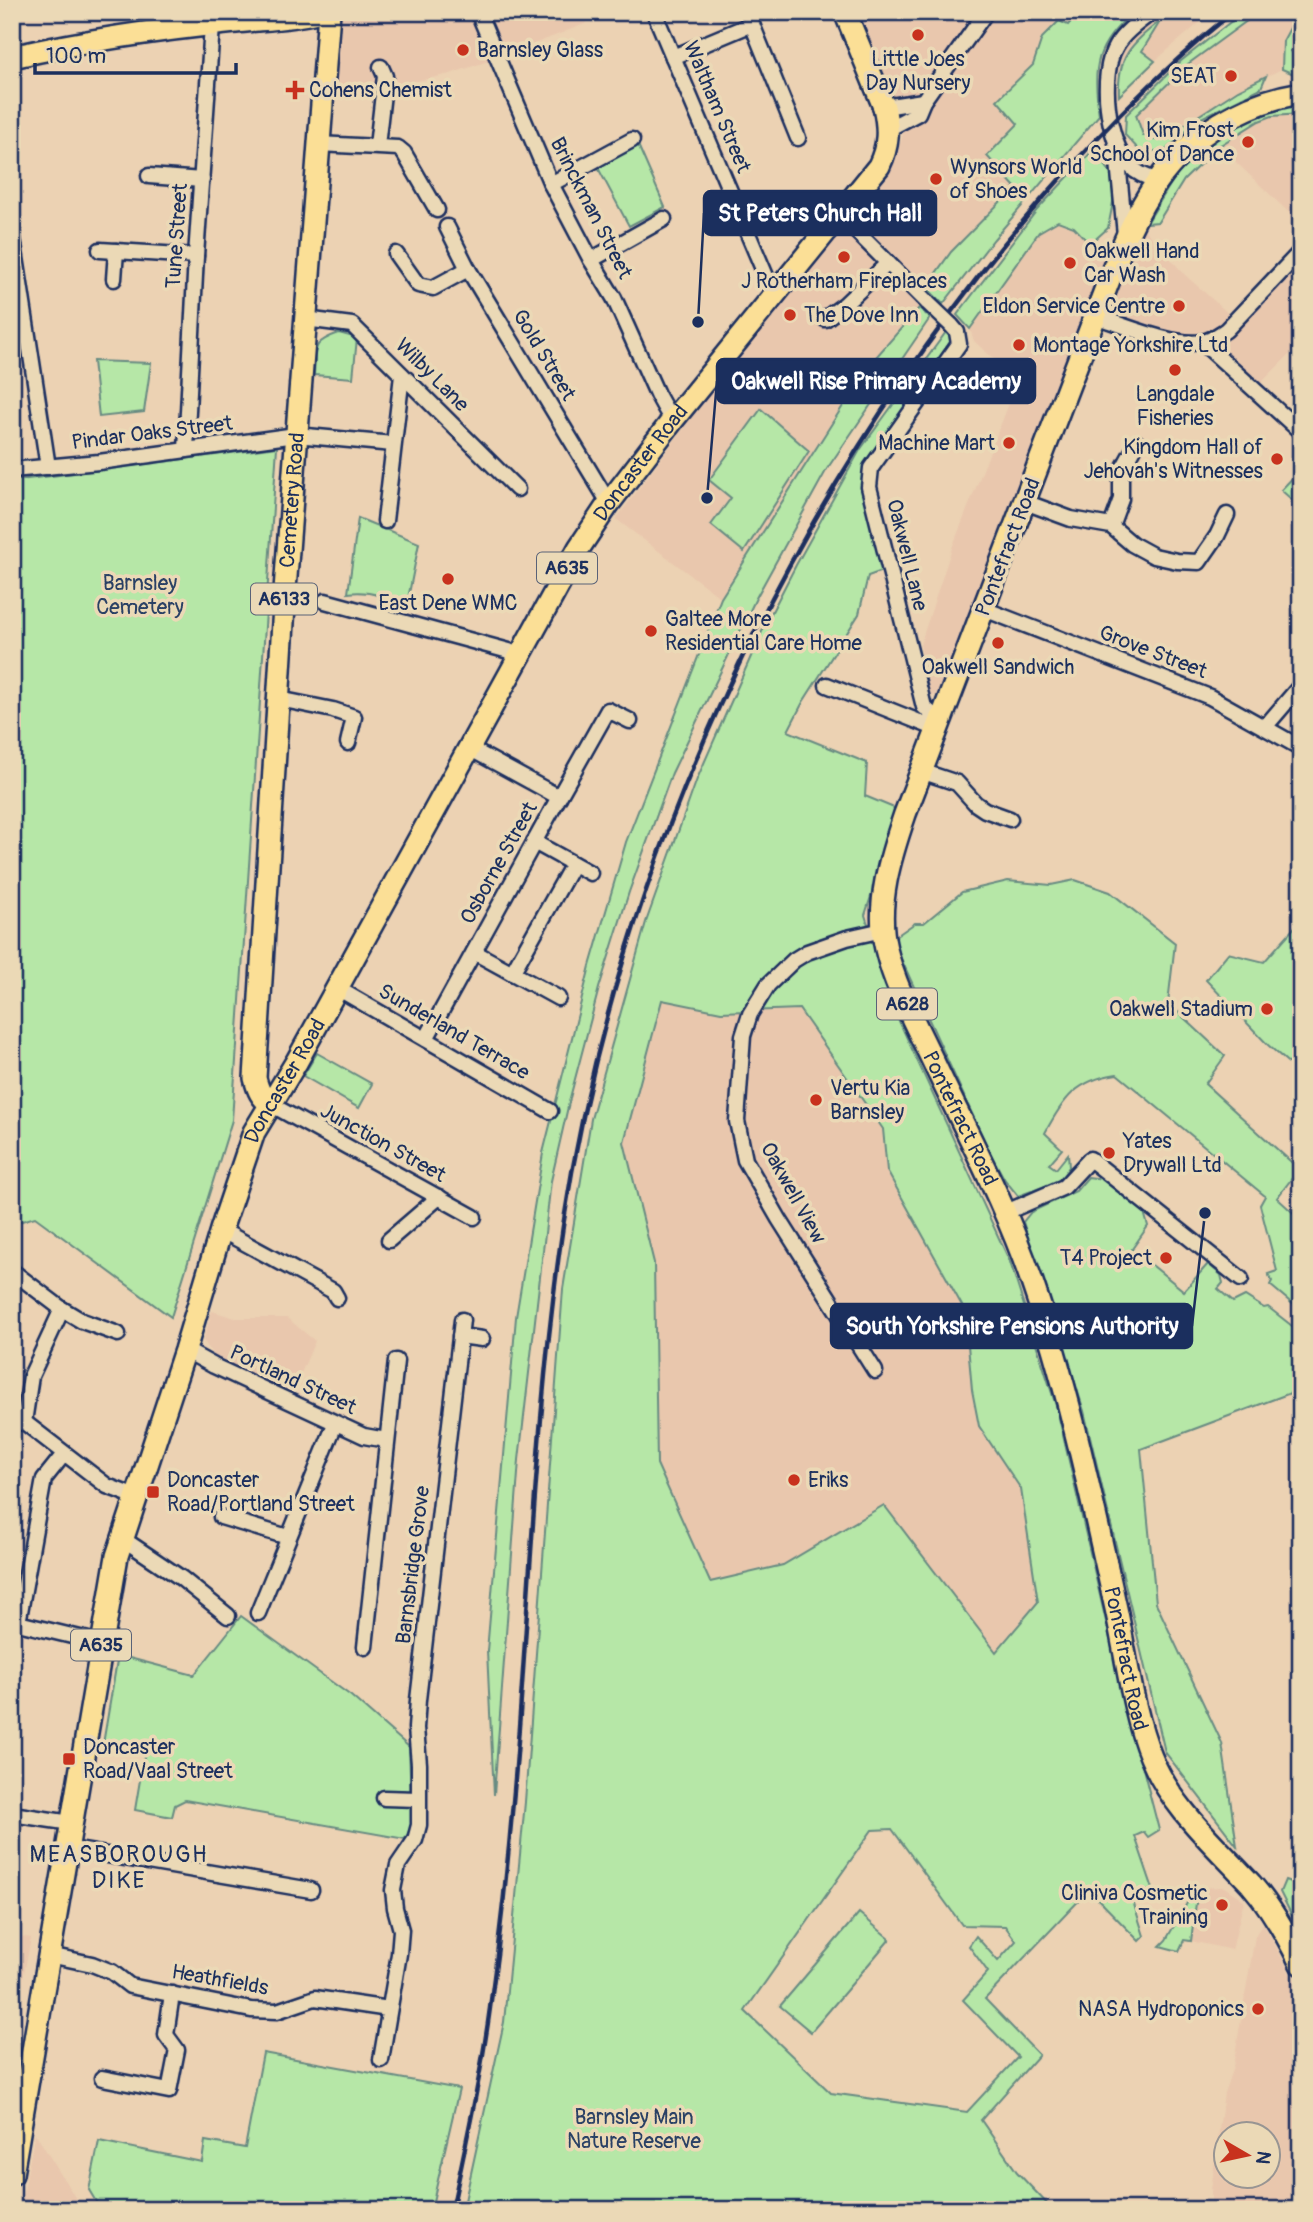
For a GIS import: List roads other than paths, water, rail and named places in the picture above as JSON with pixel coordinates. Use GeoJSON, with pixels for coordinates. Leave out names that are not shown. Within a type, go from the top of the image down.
{"type":"FeatureCollection","features":[{"type":"Feature","properties":{"kind":"highway"},"geometry":{"type":"LineString","coordinates":[[236,22],[265,12]]}},
{"type":"Feature","properties":{"kind":"highway"},"geometry":{"type":"LineString","coordinates":[[12,57],[55,48],[236,22],[298,17],[317,12]]}},
{"type":"Feature","properties":{"kind":"highway","name":"Cemetery Road"},"geometry":{"type":"LineString","coordinates":[[255,1078],[296,435],[329,12]]}},
{"type":"Feature","properties":{"kind":"highway","name":"A635"},"geometry":{"type":"LineString","coordinates":[[845,12],[884,107]]}},
{"type":"Feature","properties":{"kind":"highway","name":"Pontefract Road"},"geometry":{"type":"LineString","coordinates":[[1301,93],[1280,96],[1238,112],[1212,128],[1183,152],[1158,181],[1125,240],[894,846],[888,873],[883,930],[891,966],[1004,1213],[1032,1284],[1088,1479],[1137,1706],[1151,1757],[1189,1818],[1266,1903],[1301,1964]]}},
{"type":"Feature","properties":{"kind":"highway","name":"Doncaster Road"},"geometry":{"type":"LineString","coordinates":[[12,2174],[117,1556],[220,1230],[254,1132],[293,1068],[568,566],[609,503],[672,421],[879,166],[887,147],[888,130],[884,107]]}},
{"type":"Feature","properties":{"kind":"highway"},"geometry":{"type":"LineString","coordinates":[[256,1055],[273,1071],[282,1073],[293,1068]]}},
{"type":"Feature","properties":{"kind":"highway"},"geometry":{"type":"LineString","coordinates":[[255,1078],[259,1093],[272,1105]]}},
{"type":"Feature","properties":{"kind":"highway","name":"A6133"},"geometry":{"type":"LineString","coordinates":[[254,1132],[255,1078]]}},
{"type":"Feature","properties":{"kind":"street","name":"Brinckman Street"},"geometry":{"type":"LineString","coordinates":[[478,12],[551,184],[614,298],[656,394],[672,421]]}},
{"type":"Feature","properties":{"kind":"street","name":"Waltham Street"},"geometry":{"type":"LineString","coordinates":[[654,12],[774,295]]}},
{"type":"Feature","properties":{"kind":"street"},"geometry":{"type":"LineString","coordinates":[[1125,240],[1115,139],[1105,86],[1108,64],[1116,45],[1152,12]]}},
{"type":"Feature","properties":{"kind":"street"},"geometry":{"type":"LineString","coordinates":[[888,130],[918,113],[979,15]]}},
{"type":"Feature","properties":{"kind":"street"},"geometry":{"type":"LineString","coordinates":[[673,57],[750,18],[797,138]]}},
{"type":"Feature","properties":{"kind":"street","name":"Tune Street"},"geometry":{"type":"LineString","coordinates":[[186,450],[212,26]]}},
{"type":"Feature","properties":{"kind":"street"},"geometry":{"type":"LineString","coordinates":[[377,146],[385,76],[381,67]]}},
{"type":"Feature","properties":{"kind":"street"},"geometry":{"type":"LineString","coordinates":[[884,107],[923,101]]}},
{"type":"Feature","properties":{"kind":"street"},"geometry":{"type":"LineString","coordinates":[[1115,139],[1123,158],[1136,172],[1158,181]]}},
{"type":"Feature","properties":{"kind":"street"},"geometry":{"type":"LineString","coordinates":[[551,184],[632,140]]}},
{"type":"Feature","properties":{"kind":"street"},"geometry":{"type":"LineString","coordinates":[[318,144],[398,148],[404,153],[437,211]]}},
{"type":"Feature","properties":{"kind":"street"},"geometry":{"type":"LineString","coordinates":[[149,176],[202,180]]}},
{"type":"Feature","properties":{"kind":"street","name":"Oakwell Lane"},"geometry":{"type":"LineString","coordinates":[[840,215],[957,332],[959,344],[871,468],[869,487],[924,707],[939,724]]}},
{"type":"Feature","properties":{"kind":"street"},"geometry":{"type":"LineString","coordinates":[[592,260],[664,219]]}},
{"type":"Feature","properties":{"kind":"street","name":"Gold Street"},"geometry":{"type":"LineString","coordinates":[[447,227],[468,269],[609,503]]}},
{"type":"Feature","properties":{"kind":"street"},"geometry":{"type":"LineString","coordinates":[[12,231],[47,467]]}},
{"type":"Feature","properties":{"kind":"street"},"geometry":{"type":"LineString","coordinates":[[100,250],[196,256]]}},
{"type":"Feature","properties":{"kind":"street"},"geometry":{"type":"LineString","coordinates":[[114,279],[116,251]]}},
{"type":"Feature","properties":{"kind":"street"},"geometry":{"type":"LineString","coordinates":[[1095,316],[1184,343],[1212,339],[1226,330],[1301,251]]}},
{"type":"Feature","properties":{"kind":"street"},"geometry":{"type":"LineString","coordinates":[[396,254],[418,285],[433,288],[468,269]]}},
{"type":"Feature","properties":{"kind":"street"},"geometry":{"type":"LineString","coordinates":[[825,319],[888,264]]}},
{"type":"Feature","properties":{"kind":"street","name":"Wilby Lane"},"geometry":{"type":"LineString","coordinates":[[305,319],[352,324],[517,489]]}},
{"type":"Feature","properties":{"kind":"street"},"geometry":{"type":"LineString","coordinates":[[1202,342],[1301,432]]}},
{"type":"Feature","properties":{"kind":"street"},"geometry":{"type":"LineString","coordinates":[[385,521],[402,375]]}},
{"type":"Feature","properties":{"kind":"street","name":"Pindar Oaks Street"},"geometry":{"type":"LineString","coordinates":[[12,470],[296,435],[393,444]]}},
{"type":"Feature","properties":{"kind":"street"},"geometry":{"type":"LineString","coordinates":[[1111,526],[1121,499],[1121,471],[1137,443]]}},
{"type":"Feature","properties":{"kind":"street"},"geometry":{"type":"LineString","coordinates":[[1025,502],[1071,519],[1111,526],[1132,544],[1154,556],[1177,561],[1199,562],[1217,536],[1227,515]]}},
{"type":"Feature","properties":{"kind":"street"},"geometry":{"type":"LineString","coordinates":[[325,601],[509,651],[519,657]]}},
{"type":"Feature","properties":{"kind":"street","name":"Grove Street"},"geometry":{"type":"LineString","coordinates":[[984,609],[1210,697],[1301,748]]}},
{"type":"Feature","properties":{"kind":"street"},"geometry":{"type":"LineString","coordinates":[[827,685],[939,724]]}},
{"type":"Feature","properties":{"kind":"street"},"geometry":{"type":"LineString","coordinates":[[1265,727],[1301,685]]}},
{"type":"Feature","properties":{"kind":"street"},"geometry":{"type":"LineString","coordinates":[[279,699],[354,717],[348,743]]}},
{"type":"Feature","properties":{"kind":"street"},"geometry":{"type":"LineString","coordinates":[[559,797],[608,710],[630,721]]}},
{"type":"Feature","properties":{"kind":"street","name":"Osborne Street"},"geometry":{"type":"LineString","coordinates":[[426,1039],[559,797],[469,748]]}},
{"type":"Feature","properties":{"kind":"street"},"geometry":{"type":"LineString","coordinates":[[921,771],[957,783],[985,810],[1010,819]]}},
{"type":"Feature","properties":{"kind":"street"},"geometry":{"type":"LineString","coordinates":[[534,842],[590,873]]}},
{"type":"Feature","properties":{"kind":"street"},"geometry":{"type":"LineString","coordinates":[[512,973],[573,864]]}},
{"type":"Feature","properties":{"kind":"street","name":"Oakwell View"},"geometry":{"type":"LineString","coordinates":[[875,1371],[779,1219],[746,1160],[737,1121],[743,1036],[750,1014],[768,985],[794,960],[807,952],[847,938],[883,930]]}},
{"type":"Feature","properties":{"kind":"street"},"geometry":{"type":"LineString","coordinates":[[474,952],[558,998]]}},
{"type":"Feature","properties":{"kind":"street","name":"Sunderland Terrace"},"geometry":{"type":"LineString","coordinates":[[337,988],[550,1111]]}},
{"type":"Feature","properties":{"kind":"street","name":"Junction Street"},"geometry":{"type":"LineString","coordinates":[[272,1105],[474,1217]]}},
{"type":"Feature","properties":{"kind":"street"},"geometry":{"type":"LineString","coordinates":[[1004,1213],[1064,1187],[1090,1159],[1241,1279]]}},
{"type":"Feature","properties":{"kind":"street"},"geometry":{"type":"LineString","coordinates":[[389,1240],[439,1198]]}},
{"type":"Feature","properties":{"kind":"street"},"geometry":{"type":"LineString","coordinates":[[220,1230],[332,1291],[337,1298]]}},
{"type":"Feature","properties":{"kind":"street"},"geometry":{"type":"LineString","coordinates":[[12,1271],[82,1321],[118,1334]]}},
{"type":"Feature","properties":{"kind":"street"},"geometry":{"type":"LineString","coordinates":[[62,1309],[32,1376],[18,1423],[107,1486],[136,1497]]}},
{"type":"Feature","properties":{"kind":"street","name":"Barnsbridge Grove"},"geometry":{"type":"LineString","coordinates":[[381,2060],[400,1954],[401,1930],[393,1890],[398,1865],[415,1840],[419,1825],[416,1728],[418,1700],[462,1320]]}},
{"type":"Feature","properties":{"kind":"street"},"geometry":{"type":"LineString","coordinates":[[460,1336],[482,1339]]}},
{"type":"Feature","properties":{"kind":"street","name":"Portland Street"},"geometry":{"type":"LineString","coordinates":[[184,1350],[335,1424],[364,1436],[386,1440]]}},
{"type":"Feature","properties":{"kind":"street","name":"Portland Street"},"geometry":{"type":"LineString","coordinates":[[365,1647],[396,1361]]}},
{"type":"Feature","properties":{"kind":"street"},"geometry":{"type":"LineString","coordinates":[[258,1613],[335,1424]]}},
{"type":"Feature","properties":{"kind":"street"},"geometry":{"type":"LineString","coordinates":[[64,1454],[44,1479],[18,1623],[102,1643]]}},
{"type":"Feature","properties":{"kind":"street"},"geometry":{"type":"LineString","coordinates":[[221,1517],[288,1537]]}},
{"type":"Feature","properties":{"kind":"street"},"geometry":{"type":"LineString","coordinates":[[123,1539],[181,1578],[228,1616]]}},
{"type":"Feature","properties":{"kind":"street"},"geometry":{"type":"LineString","coordinates":[[384,1798],[418,1798]]}},
{"type":"Feature","properties":{"kind":"street"},"geometry":{"type":"LineString","coordinates":[[12,1814],[71,1824]]}},
{"type":"Feature","properties":{"kind":"street"},"geometry":{"type":"LineString","coordinates":[[66,1848],[311,1890]]}},
{"type":"Feature","properties":{"kind":"street","name":"Heathfields"},"geometry":{"type":"LineString","coordinates":[[49,1955],[92,1964],[113,1972],[130,1986],[251,2010],[277,2011],[315,1998],[389,2009]]}},
{"type":"Feature","properties":{"kind":"street"},"geometry":{"type":"LineString","coordinates":[[102,2078],[169,2091],[177,2050],[166,2035],[172,1993]]}},
{"type":"Feature","properties":{"kind":"railway"},"geometry":{"type":"LineString","coordinates":[[452,2210],[482,2059],[504,1900],[520,1720],[539,1437],[563,1226],[588,1093],[623,962],[667,833],[719,706],[780,583],[848,465],[923,351],[1004,244],[1084,152],[1141,94],[1233,12]]}},
{"type":"Feature","properties":{"kind":"place","name":"Little Joes Day Nursery"},"geometry":{"type":"Point","coordinates":[918,35]}},
{"type":"Feature","properties":{"kind":"place","name":"Barnsley Glass"},"geometry":{"type":"Point","coordinates":[463,50]}},
{"type":"Feature","properties":{"kind":"place","name":"SEAT"},"geometry":{"type":"Point","coordinates":[1231,76]}},
{"type":"Feature","properties":{"kind":"place","name":"Cohens Chemist"},"geometry":{"type":"Point","coordinates":[295,90]}},
{"type":"Feature","properties":{"kind":"place","name":"Kim Frost School of Dance"},"geometry":{"type":"Point","coordinates":[1248,142]}},
{"type":"Feature","properties":{"kind":"place","name":"Wynsors World of Shoes"},"geometry":{"type":"Point","coordinates":[936,179]}},
{"type":"Feature","properties":{"kind":"place","name":"J Rotherham Fireplaces"},"geometry":{"type":"Point","coordinates":[844,257]}},
{"type":"Feature","properties":{"kind":"place","name":"Oakwell Hand Car Wash"},"geometry":{"type":"Point","coordinates":[1070,263]}},
{"type":"Feature","properties":{"kind":"place","name":"Eldon Service Centre"},"geometry":{"type":"Point","coordinates":[1179,306]}},
{"type":"Feature","properties":{"kind":"place","name":"The Dove Inn"},"geometry":{"type":"Point","coordinates":[790,315]}},
{"type":"Feature","properties":{"kind":"place","name":"St Peters Church Hall"},"geometry":{"type":"Point","coordinates":[698,322]}},
{"type":"Feature","properties":{"kind":"place","name":"Montage Yorkshire Ltd"},"geometry":{"type":"Point","coordinates":[1019,345]}},
{"type":"Feature","properties":{"kind":"place","name":"Langdale Fisheries"},"geometry":{"type":"Point","coordinates":[1175,370]}},
{"type":"Feature","properties":{"kind":"place","name":"Machine Mart"},"geometry":{"type":"Point","coordinates":[1009,443]}},
{"type":"Feature","properties":{"kind":"place","name":"Kingdom Hall of Jehovah's Witnesses"},"geometry":{"type":"Point","coordinates":[1277,459]}},
{"type":"Feature","properties":{"kind":"place","name":"Oakwell Rise Primary Academy"},"geometry":{"type":"Point","coordinates":[707,498]}},
{"type":"Feature","properties":{"kind":"place","name":"East Dene WMC"},"geometry":{"type":"Point","coordinates":[448,579]}},
{"type":"Feature","properties":{"kind":"place","name":"Galtee More Residential Care Home"},"geometry":{"type":"Point","coordinates":[651,631]}},
{"type":"Feature","properties":{"kind":"place","name":"Oakwell Sandwich"},"geometry":{"type":"Point","coordinates":[998,643]}},
{"type":"Feature","properties":{"kind":"place","name":"Oakwell Stadium"},"geometry":{"type":"Point","coordinates":[1267,1009]}},
{"type":"Feature","properties":{"kind":"place","name":"Vertu Kia Barnsley"},"geometry":{"type":"Point","coordinates":[816,1100]}},
{"type":"Feature","properties":{"kind":"place","name":"Yates Drywall Ltd"},"geometry":{"type":"Point","coordinates":[1109,1153]}},
{"type":"Feature","properties":{"kind":"place","name":"South Yorkshire Pensions Authority"},"geometry":{"type":"Point","coordinates":[1205,1213]}},
{"type":"Feature","properties":{"kind":"place","name":"T4 Project"},"geometry":{"type":"Point","coordinates":[1166,1258]}},
{"type":"Feature","properties":{"kind":"place","name":"Eriks"},"geometry":{"type":"Point","coordinates":[794,1480]}},
{"type":"Feature","properties":{"kind":"place","name":"Doncaster Road/Portland Street"},"geometry":{"type":"Point","coordinates":[153,1492]}},
{"type":"Feature","properties":{"kind":"place","name":"Doncaster Road/Vaal Street"},"geometry":{"type":"Point","coordinates":[69,1759]}},
{"type":"Feature","properties":{"kind":"place","name":"Cliniva Cosmetic Training"},"geometry":{"type":"Point","coordinates":[1222,1905]}},
{"type":"Feature","properties":{"kind":"place","name":"NASA Hydroponics"},"geometry":{"type":"Point","coordinates":[1258,2009]}},
{"type":"Feature","properties":{"kind":"district","name":"MEASBOROUGH DIKE"},"geometry":{"type":"Point","coordinates":[119,1867]}},
{"type":"Feature","properties":{"kind":"park label","name":"Barnsley Cemetery"},"geometry":{"type":"Point","coordinates":[140,595]}},
{"type":"Feature","properties":{"kind":"park label","name":"Barnsley Main Nature Reserve"},"geometry":{"type":"Point","coordinates":[634,2129]}}]}
